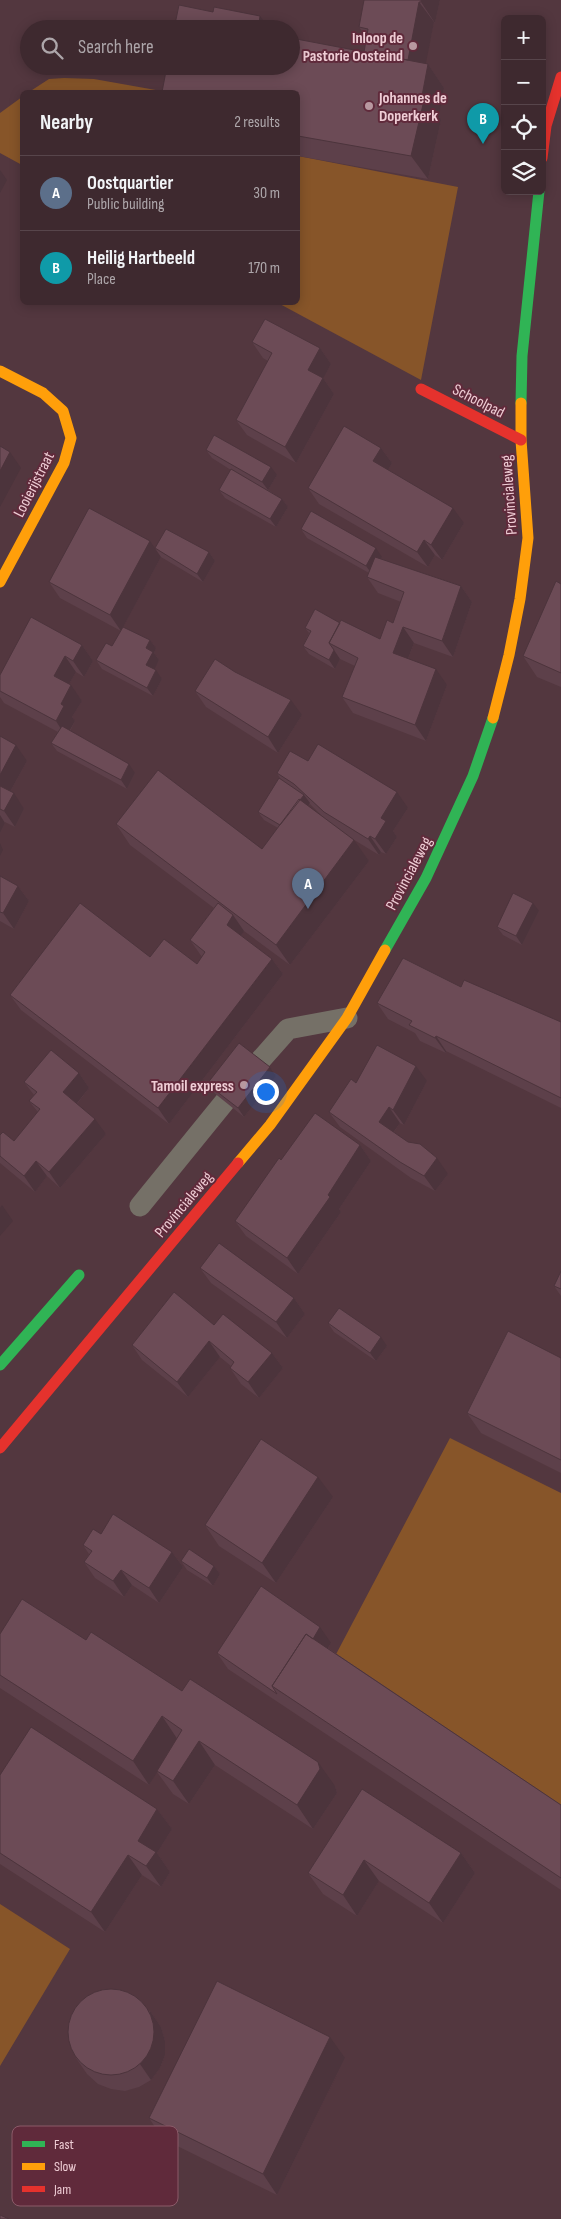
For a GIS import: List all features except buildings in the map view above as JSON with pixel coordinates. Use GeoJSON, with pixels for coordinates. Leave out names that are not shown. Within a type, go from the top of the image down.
{"type":"FeatureCollection","features":[{"type":"Feature","properties":{"kind":"street"},"geometry":{"type":"LineString","coordinates":[[545,150],[553,125],[561,77]]}},
{"type":"Feature","properties":{"kind":"street","name":"Provincialeweg"},"geometry":{"type":"LineString","coordinates":[[0,1448],[270,1124],[347,1018],[426,878],[473,776],[495,712],[520,599],[528,538],[521,440],[522,356],[539,195]]}},
{"type":"Feature","properties":{"kind":"street","name":"Looierijstraat"},"geometry":{"type":"LineString","coordinates":[[0,371],[43,394],[63,411],[71,438],[64,463],[0,582]]}},
{"type":"Feature","properties":{"kind":"street","name":"Schoolpad"},"geometry":{"type":"LineString","coordinates":[[421,389],[521,440]]}},
{"type":"Feature","properties":{"kind":"street"},"geometry":{"type":"LineString","coordinates":[[0,1366],[79,1275]]}},
{"type":"Feature","properties":{"kind":"lane"},"geometry":{"type":"LineString","coordinates":[[140,1206],[236,1089],[288,1030],[347,1018]]}},
{"type":"Feature","properties":{"kind":"shaded area"},"geometry":{"type":"Polygon","coordinates":[[[49,79],[94,79],[156,90],[32,90],[49,79]]]}},
{"type":"Feature","properties":{"kind":"shaded area"},"geometry":{"type":"Polygon","coordinates":[[[20,98],[20,164],[0,153],[0,113],[20,98]]]}},
{"type":"Feature","properties":{"kind":"shaded area"},"geometry":{"type":"Polygon","coordinates":[[[300,156],[458,187],[421,380],[282,305],[300,305],[300,156]]]}},
{"type":"Feature","properties":{"kind":"shaded area"},"geometry":{"type":"Polygon","coordinates":[[[450,1438],[561,1493],[561,1810],[333,1660],[450,1438]]]}},
{"type":"Feature","properties":{"kind":"shaded area"},"geometry":{"type":"Polygon","coordinates":[[[0,1904],[70,1949],[0,2066],[0,1904]]]}},
{"type":"Feature","properties":{"kind":"traffic: fast"},"geometry":{"type":"LineString","coordinates":[[521,403],[522,356],[539,195]]}},
{"type":"Feature","properties":{"kind":"traffic: fast"},"geometry":{"type":"LineString","coordinates":[[385,950],[426,878],[473,776],[493,718]]}},
{"type":"Feature","properties":{"kind":"traffic: fast"},"geometry":{"type":"LineString","coordinates":[[0,1365],[79,1275]]}},
{"type":"Feature","properties":{"kind":"traffic: slow"},"geometry":{"type":"LineString","coordinates":[[0,371],[43,393],[63,411],[71,438],[64,463],[0,582]]}},
{"type":"Feature","properties":{"kind":"traffic: slow"},"geometry":{"type":"LineString","coordinates":[[493,718],[509,655],[520,599],[528,538],[521,440],[521,403]]}},
{"type":"Feature","properties":{"kind":"traffic: slow"},"geometry":{"type":"LineString","coordinates":[[238,1163],[270,1125],[347,1018],[385,950]]}},
{"type":"Feature","properties":{"kind":"traffic: jam"},"geometry":{"type":"LineString","coordinates":[[543,150],[546,126],[561,77]]}},
{"type":"Feature","properties":{"kind":"traffic: jam"},"geometry":{"type":"LineString","coordinates":[[421,389],[521,440]]}},
{"type":"Feature","properties":{"kind":"traffic: jam"},"geometry":{"type":"LineString","coordinates":[[0,1448],[238,1163]]}},
{"type":"Feature","properties":{"kind":"place","name":"Inloop de Pastorie Oosteind"},"geometry":{"type":"Point","coordinates":[413,46]}},
{"type":"Feature","properties":{"kind":"place","name":"Johannes de Doperkerk"},"geometry":{"type":"Point","coordinates":[369,106]}},
{"type":"Feature","properties":{"kind":"place","name":"Heilig Hartbeeld"},"geometry":{"type":"Point","coordinates":[483,144]}},
{"type":"Feature","properties":{"kind":"place","name":"Oostquartier"},"geometry":{"type":"Point","coordinates":[308,909]}},
{"type":"Feature","properties":{"kind":"place","name":"Tamoil express"},"geometry":{"type":"Point","coordinates":[244,1085]}}]}
